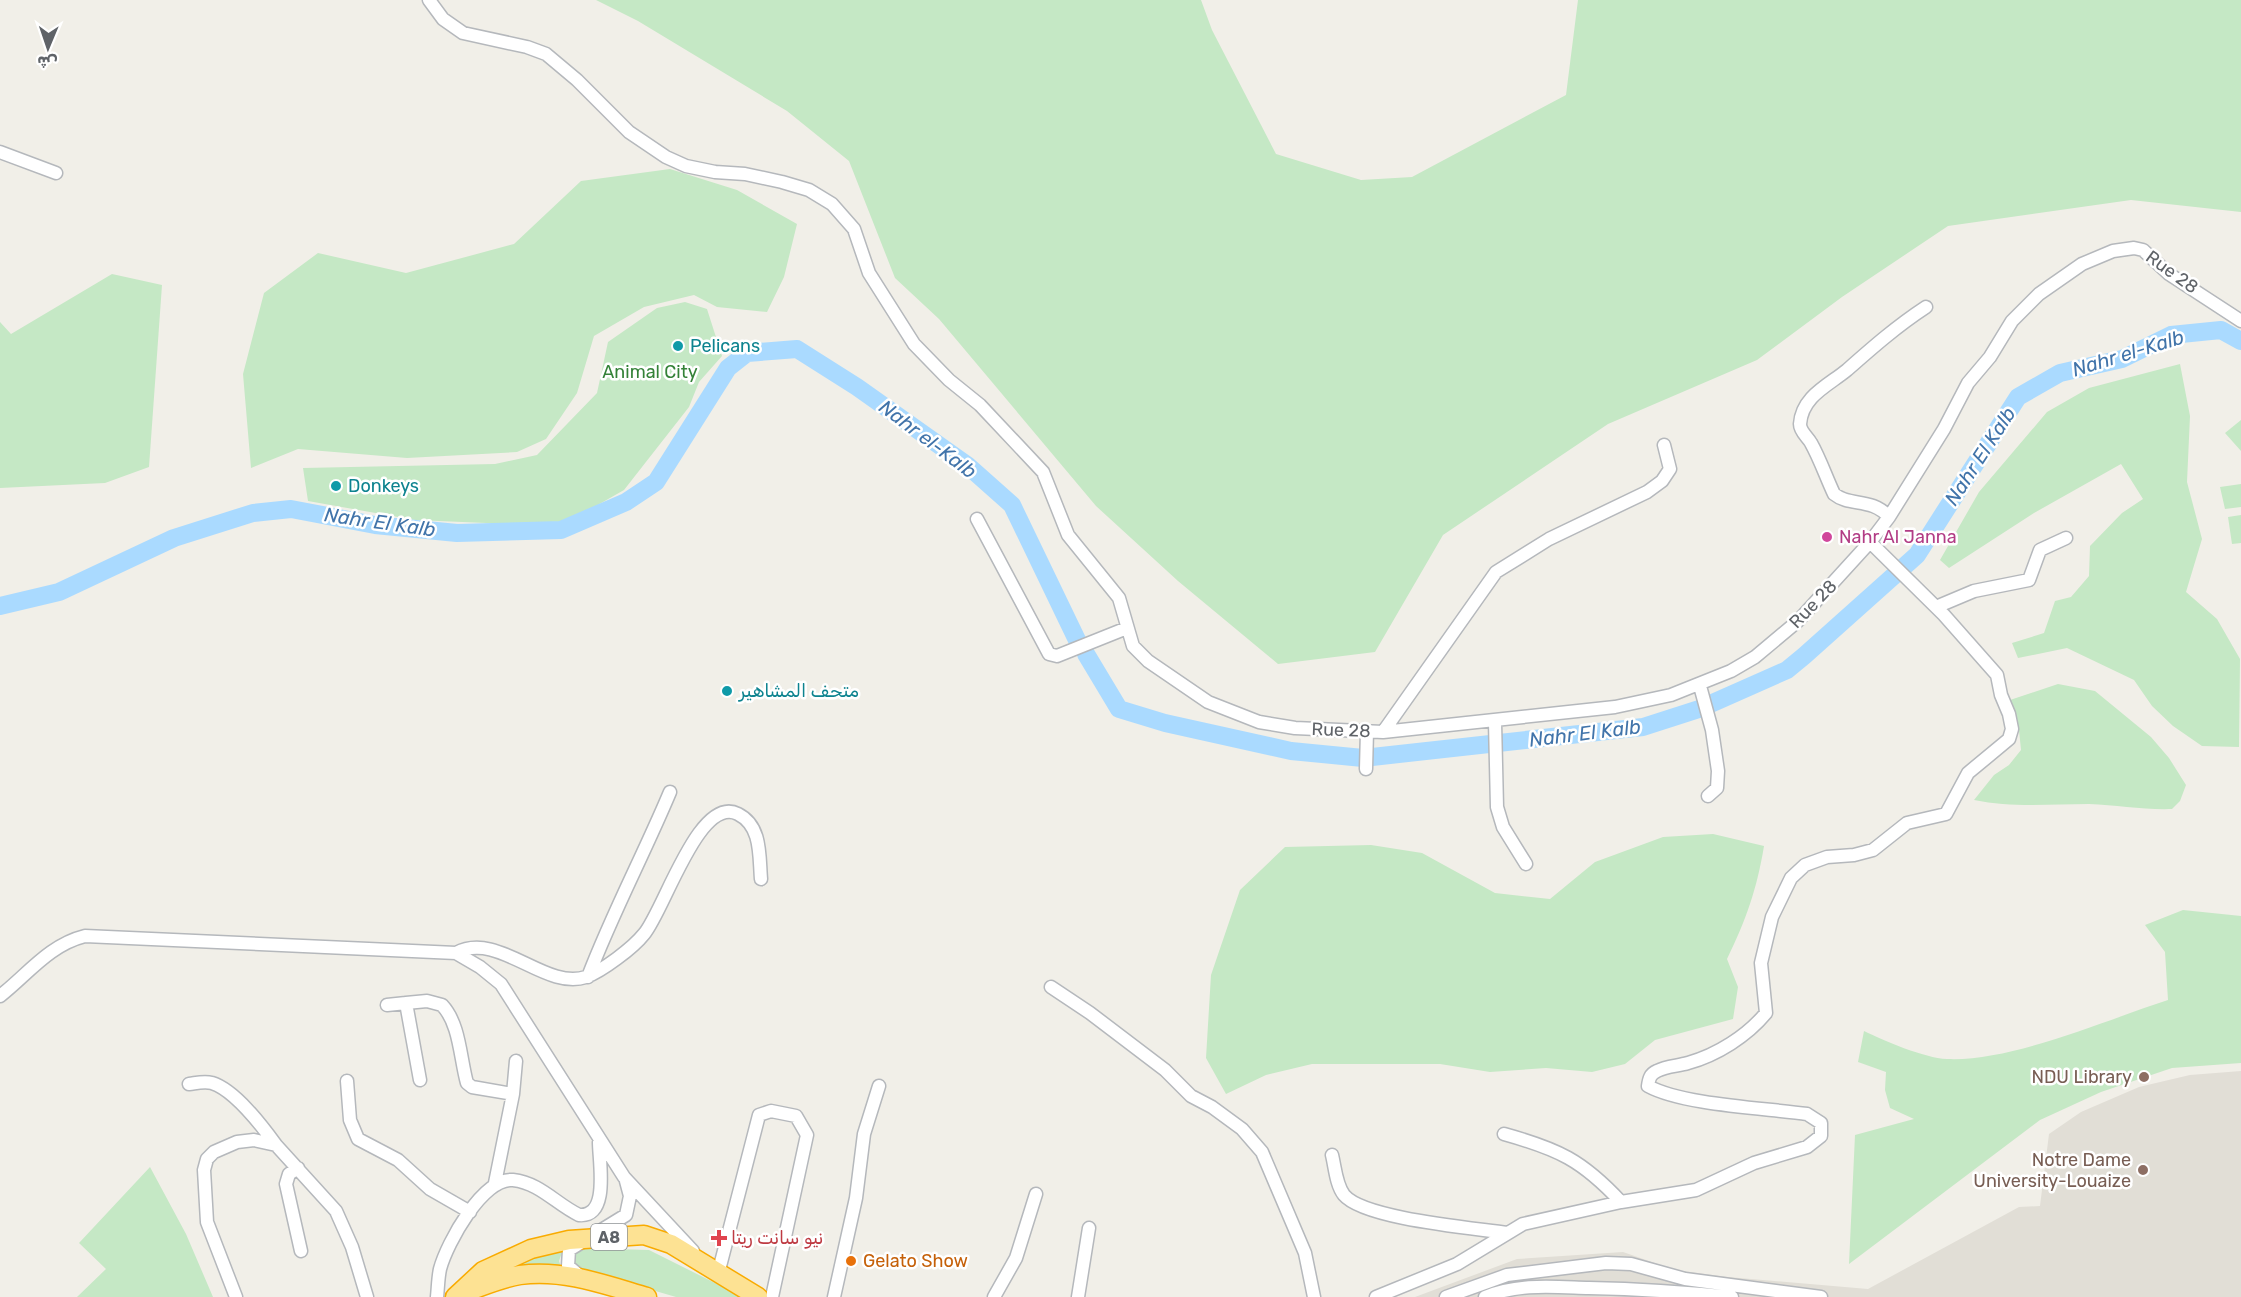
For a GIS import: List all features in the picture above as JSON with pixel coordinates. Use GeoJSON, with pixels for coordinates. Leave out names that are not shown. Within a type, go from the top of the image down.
{"type":"FeatureCollection","features":[{"type":"Feature","properties":{"kind":"highway","name":"A8"},"geometry":{"type":"LineString","coordinates":[[456,1296],[483,1271],[512,1257],[560,1241],[644,1235],[658,1238],[758,1297]]}},
{"type":"Feature","properties":{"kind":"highway","name":"A8"},"geometry":{"type":"LineString","coordinates":[[456,1296],[522,1275],[549,1274],[585,1279],[647,1297]]}},
{"type":"Feature","properties":{"kind":"street","name":"Rue 28"},"geometry":{"type":"LineString","coordinates":[[429,0],[443,19],[463,33],[527,47],[546,54],[577,80],[611,115],[647,145],[686,166],[715,172],[745,174],[782,182],[809,190],[832,204],[854,229],[869,273],[914,344],[949,380],[980,405],[1043,472],[1049,482],[1068,535],[1119,598],[1133,646],[1148,662],[1222,709],[1259,722],[1295,728],[1383,732],[1496,722],[1615,707],[1701,689],[1778,639],[1798,621],[1870,542],[1889,517],[1944,429],[1968,383],[1990,357],[2012,321],[2039,294],[2094,257],[2121,249],[2143,250],[2169,274],[2241,321]]}},
{"type":"Feature","properties":{"kind":"street"},"geometry":{"type":"LineString","coordinates":[[0,152],[56,173]]}},
{"type":"Feature","properties":{"kind":"street"},"geometry":{"type":"LineString","coordinates":[[1889,517],[1877,506],[1841,498],[1834,494],[1800,423],[1808,403],[1817,391],[1845,371],[1893,329],[1926,307]]}},
{"type":"Feature","properties":{"kind":"street"},"geometry":{"type":"LineString","coordinates":[[1383,732],[1496,572],[1549,539],[1647,492],[1662,481],[1670,469],[1664,445]]}},
{"type":"Feature","properties":{"kind":"street"},"geometry":{"type":"LineString","coordinates":[[977,519],[996,549],[1049,654],[1057,656],[1127,628]]}},
{"type":"Feature","properties":{"kind":"street"},"geometry":{"type":"LineString","coordinates":[[1936,606],[1974,591],[2029,580],[2040,550],[2066,538]]}},
{"type":"Feature","properties":{"kind":"street"},"geometry":{"type":"LineString","coordinates":[[1376,1297],[1457,1264],[1523,1224],[1621,1202],[1706,1187],[1754,1163],[1807,1146],[1821,1136],[1821,1123],[1807,1114],[1683,1098],[1659,1092],[1648,1086],[1649,1077],[1656,1071],[1690,1063],[1734,1042],[1766,1013],[1761,963],[1772,917],[1791,878],[1805,866],[1827,857],[1854,855],[1873,849],[1907,823],[1946,814],[1963,787],[1968,773],[2009,740],[2012,729],[1997,675],[1936,606],[1870,542]]}},
{"type":"Feature","properties":{"kind":"street"},"geometry":{"type":"LineString","coordinates":[[1701,689],[1712,730],[1719,780],[1717,788],[1708,796]]}},
{"type":"Feature","properties":{"kind":"street"},"geometry":{"type":"LineString","coordinates":[[1496,722],[1497,807],[1503,827],[1526,864]]}},
{"type":"Feature","properties":{"kind":"street"},"geometry":{"type":"LineString","coordinates":[[1366,769],[1367,733]]}},
{"type":"Feature","properties":{"kind":"street"},"geometry":{"type":"LineString","coordinates":[[588,976],[609,923],[630,886],[670,792]]}},
{"type":"Feature","properties":{"kind":"street"},"geometry":{"type":"LineString","coordinates":[[0,996],[50,951],[64,943],[85,936],[456,953],[472,946],[502,954],[568,979],[588,976],[622,954],[645,934],[700,829],[719,812],[727,810],[740,815],[758,836],[761,879]]}},
{"type":"Feature","properties":{"kind":"street"},"geometry":{"type":"LineString","coordinates":[[456,953],[480,967],[501,984],[532,1029],[599,1141],[624,1177],[713,1271]]}},
{"type":"Feature","properties":{"kind":"street"},"geometry":{"type":"LineString","coordinates":[[1051,987],[1090,1013],[1165,1070],[1191,1096],[1212,1107],[1242,1129],[1262,1152],[1305,1253],[1314,1297]]}},
{"type":"Feature","properties":{"kind":"street"},"geometry":{"type":"LineString","coordinates":[[387,1005],[427,1001],[442,1005],[456,1031],[467,1083],[472,1087],[513,1094]]}},
{"type":"Feature","properties":{"kind":"street"},"geometry":{"type":"LineString","coordinates":[[406,1004],[420,1080]]}},
{"type":"Feature","properties":{"kind":"street"},"geometry":{"type":"LineString","coordinates":[[437,1297],[442,1263],[470,1212],[495,1183],[513,1094],[516,1061]]}},
{"type":"Feature","properties":{"kind":"street"},"geometry":{"type":"LineString","coordinates":[[347,1081],[350,1120],[358,1139],[398,1160],[430,1189],[470,1212]]}},
{"type":"Feature","properties":{"kind":"street"},"geometry":{"type":"LineString","coordinates":[[189,1084],[204,1082],[223,1089],[245,1108],[325,1197],[341,1219],[367,1297]]}},
{"type":"Feature","properties":{"kind":"street"},"geometry":{"type":"LineString","coordinates":[[834,1297],[856,1198],[864,1134],[879,1086]]}},
{"type":"Feature","properties":{"kind":"street"},"geometry":{"type":"LineString","coordinates":[[713,1271],[759,1116],[771,1111],[796,1116],[807,1135],[772,1297]]}},
{"type":"Feature","properties":{"kind":"street"},"geometry":{"type":"LineString","coordinates":[[1504,1134],[1558,1150],[1601,1180],[1621,1202]]}},
{"type":"Feature","properties":{"kind":"street"},"geometry":{"type":"LineString","coordinates":[[236,1297],[207,1222],[205,1164],[214,1152],[237,1142],[254,1140],[276,1144]]}},
{"type":"Feature","properties":{"kind":"street"},"geometry":{"type":"LineString","coordinates":[[495,1183],[504,1180],[530,1185],[573,1212],[588,1215],[597,1206],[600,1198],[599,1141]]}},
{"type":"Feature","properties":{"kind":"street"},"geometry":{"type":"LineString","coordinates":[[1332,1155],[1342,1191],[1359,1205],[1413,1219],[1507,1233]]}},
{"type":"Feature","properties":{"kind":"street"},"geometry":{"type":"LineString","coordinates":[[298,1168],[289,1174],[286,1184],[301,1251]]}},
{"type":"Feature","properties":{"kind":"street"},"geometry":{"type":"LineString","coordinates":[[585,1279],[571,1270],[567,1256],[575,1244],[592,1237],[626,1215],[630,1196],[624,1177]]}},
{"type":"Feature","properties":{"kind":"street"},"geometry":{"type":"LineString","coordinates":[[994,1297],[1016,1258],[1036,1194]]}},
{"type":"Feature","properties":{"kind":"street"},"geometry":{"type":"LineString","coordinates":[[1078,1297],[1089,1228]]}},
{"type":"Feature","properties":{"kind":"street"},"geometry":{"type":"LineString","coordinates":[[1446,1297],[1507,1275],[1606,1263],[1631,1264],[1685,1279],[1827,1297]]}},
{"type":"Feature","properties":{"kind":"street"},"geometry":{"type":"LineString","coordinates":[[1485,1297],[1518,1288],[1542,1287],[1640,1289],[1732,1297]]}},
{"type":"Feature","properties":{"kind":"shaded area","name":"Notre Dame University-Louaize"},"geometry":{"type":"Polygon","coordinates":[[[2241,1071],[2241,1297],[1415,1297],[1517,1259],[1623,1252],[1675,1270],[1868,1289],[2019,1207],[2040,1206],[2049,1134],[2081,1112],[2139,1087],[2190,1075],[2241,1071]]]}},
{"type":"Feature","properties":{"kind":"green space"},"geometry":{"type":"Polygon","coordinates":[[[596,0],[1201,0],[1212,30],[1276,154],[1361,180],[1412,177],[1566,95],[1578,0],[2241,0],[2241,212],[2131,200],[1948,226],[1842,297],[1757,360],[1608,424],[1443,535],[1375,652],[1278,664],[1178,581],[1096,506],[939,319],[895,278],[849,161],[787,111],[638,21],[596,0]]]}},
{"type":"Feature","properties":{"kind":"green space"},"geometry":{"type":"Polygon","coordinates":[[[670,169],[737,190],[797,224],[784,277],[767,312],[717,307],[694,295],[644,307],[594,336],[577,393],[546,439],[517,452],[407,458],[298,449],[251,468],[243,374],[264,293],[318,253],[406,273],[514,244],[581,181],[670,169]]]}},
{"type":"Feature","properties":{"kind":"green space"},"geometry":{"type":"Polygon","coordinates":[[[112,274],[162,285],[149,467],[105,483],[0,488],[0,322],[11,334],[112,274]]]}},
{"type":"Feature","properties":{"kind":"green space","name":"Animal City"},"geometry":{"type":"Polygon","coordinates":[[[685,302],[707,309],[722,356],[699,382],[689,407],[624,490],[561,526],[415,520],[308,501],[303,468],[495,464],[537,455],[597,393],[608,342],[657,308],[685,302]]]}},
{"type":"Feature","properties":{"kind":"green space"},"geometry":{"type":"Polygon","coordinates":[[[2180,364],[2190,416],[2187,482],[2202,539],[2186,592],[2217,619],[2240,659],[2239,747],[2202,746],[2173,726],[2152,706],[2134,680],[2067,648],[2018,658],[2012,643],[2044,633],[2055,601],[2071,597],[2089,576],[2090,546],[2122,513],[2143,499],[2121,464],[2034,513],[1949,568],[1940,560],[1979,492],[2047,412],[2089,388],[2180,364]]]}},
{"type":"Feature","properties":{"kind":"green space"},"geometry":{"type":"Polygon","coordinates":[[[2241,420],[2241,451],[2225,433],[2241,420]]]}},
{"type":"Feature","properties":{"kind":"green space"},"geometry":{"type":"Polygon","coordinates":[[[2241,484],[2241,507],[2225,509],[2220,487],[2241,484]]]}},
{"type":"Feature","properties":{"kind":"green space"},"geometry":{"type":"Polygon","coordinates":[[[2241,515],[2241,543],[2232,544],[2228,517],[2241,515]]]}},
{"type":"Feature","properties":{"kind":"green space"},"geometry":{"type":"Polygon","coordinates":[[[2058,684],[2095,691],[2151,737],[2169,758],[2186,785],[2180,801],[2172,809],[2089,804],[2017,805],[1974,800],[1994,775],[2009,765],[2021,750],[2019,730],[2007,701],[2058,684]]]}},
{"type":"Feature","properties":{"kind":"green space"},"geometry":{"type":"Polygon","coordinates":[[[1713,834],[1764,846],[1750,904],[1727,959],[1738,987],[1733,1019],[1655,1040],[1625,1064],[1592,1072],[1546,1068],[1490,1072],[1440,1064],[1312,1064],[1266,1075],[1226,1094],[1206,1058],[1211,975],[1240,890],[1285,847],[1371,845],[1422,853],[1495,893],[1550,899],[1595,862],[1663,837],[1713,834]]]}},
{"type":"Feature","properties":{"kind":"green space"},"geometry":{"type":"Polygon","coordinates":[[[2183,910],[2241,916],[2241,1063],[2172,1068],[2101,1092],[2040,1120],[1849,1264],[1855,1135],[1914,1119],[1890,1108],[1885,1090],[1886,1072],[1858,1062],[1864,1031],[1927,1056],[1947,1059],[1972,1058],[2029,1047],[2168,1000],[2165,952],[2145,925],[2183,910]]]}},
{"type":"Feature","properties":{"kind":"green space"},"geometry":{"type":"Polygon","coordinates":[[[150,1167],[186,1234],[213,1297],[77,1297],[106,1269],[79,1243],[150,1167]]]}},
{"type":"Feature","properties":{"kind":"green space"},"geometry":{"type":"Polygon","coordinates":[[[564,1247],[559,1261],[562,1270],[498,1269],[564,1247]]]}},
{"type":"Feature","properties":{"kind":"green space"},"geometry":{"type":"Polygon","coordinates":[[[580,1248],[649,1250],[743,1297],[676,1297],[587,1271],[575,1267],[572,1255],[580,1248]]]}},
{"type":"Feature","properties":{"kind":"waterway","name":"Nahr El Kalb"},"geometry":{"type":"LineString","coordinates":[[1086,654],[1119,709],[1165,723],[1291,751],[1363,758],[1643,727],[1699,709],[1787,670],[1804,656],[1917,555],[2018,397],[2060,373],[2122,359],[2171,335],[2221,330],[2241,341]]}},
{"type":"Feature","properties":{"kind":"waterway","name":"Nahr El Kalb"},"geometry":{"type":"LineString","coordinates":[[0,606],[59,592],[174,538],[253,513],[291,509],[375,525],[457,533],[561,530],[626,502],[656,482],[728,368],[747,353],[797,349],[857,387],[967,465],[1012,505],[1077,640]]}},
{"type":"Feature","properties":{"kind":"place","name":"Pelicans"},"geometry":{"type":"Point","coordinates":[678,346]}},
{"type":"Feature","properties":{"kind":"place","name":"Donkeys"},"geometry":{"type":"Point","coordinates":[336,486]}},
{"type":"Feature","properties":{"kind":"place","name":"Nahr Al Janna"},"geometry":{"type":"Point","coordinates":[1827,537]}},
{"type":"Feature","properties":{"kind":"place","name":"متحف المشاهير"},"geometry":{"type":"Point","coordinates":[727,691]}},
{"type":"Feature","properties":{"kind":"place","name":"NDU Library"},"geometry":{"type":"Point","coordinates":[2144,1077]}},
{"type":"Feature","properties":{"kind":"place","name":"Notre Dame University-Louaize"},"geometry":{"type":"Point","coordinates":[2143,1170]}},
{"type":"Feature","properties":{"kind":"place","name":"نيو سانت ريتا"},"geometry":{"type":"Point","coordinates":[719,1238]}},
{"type":"Feature","properties":{"kind":"place","name":"Gelato Show"},"geometry":{"type":"Point","coordinates":[851,1261]}},
{"type":"Feature","properties":{"kind":"water label","name":"Nahr el-Kalb"},"geometry":{"type":"Point","coordinates":[2128,353]}},
{"type":"Feature","properties":{"kind":"water label","name":"Nahr el-Kalb"},"geometry":{"type":"Point","coordinates":[928,439]}}]}
